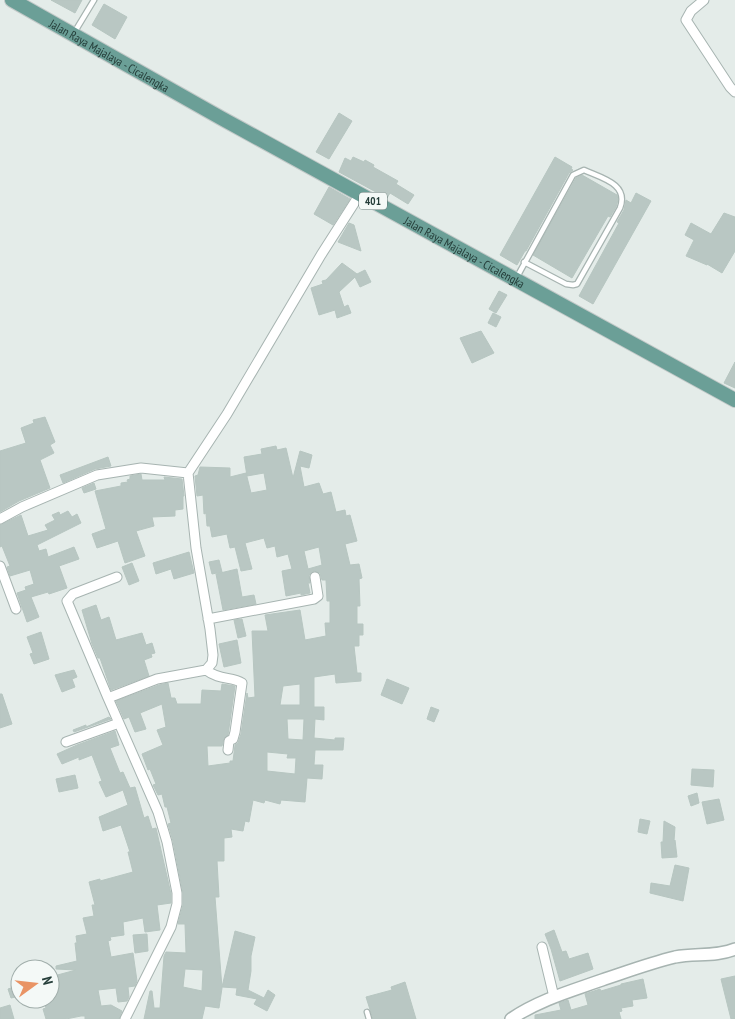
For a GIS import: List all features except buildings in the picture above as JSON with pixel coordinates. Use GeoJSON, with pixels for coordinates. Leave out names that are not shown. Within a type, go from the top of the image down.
{"type":"FeatureCollection","features":[{"type":"Feature","properties":{"kind":"main road","name":"Jalan Raya Majalaya - Cicalengka"},"geometry":{"type":"LineString","coordinates":[[12,0],[220,118],[735,400]]}},
{"type":"Feature","properties":{"kind":"street"},"geometry":{"type":"LineString","coordinates":[[704,0],[691,11],[686,20],[735,92]]}},
{"type":"Feature","properties":{"kind":"street"},"geometry":{"type":"LineString","coordinates":[[108,698],[157,679],[206,670],[212,663],[213,655],[196,548],[188,473],[227,414],[321,255],[360,194]]}},
{"type":"Feature","properties":{"kind":"street"},"geometry":{"type":"LineString","coordinates":[[0,519],[22,507],[97,475],[142,468],[188,473]]}},
{"type":"Feature","properties":{"kind":"street"},"geometry":{"type":"LineString","coordinates":[[0,566],[16,609]]}},
{"type":"Feature","properties":{"kind":"street"},"geometry":{"type":"LineString","coordinates":[[117,577],[73,594],[67,601],[158,812],[167,842],[177,893],[177,904],[171,927],[125,1019]]}},
{"type":"Feature","properties":{"kind":"street"},"geometry":{"type":"LineString","coordinates":[[208,619],[314,599],[318,596],[315,577]]}},
{"type":"Feature","properties":{"kind":"street"},"geometry":{"type":"LineString","coordinates":[[206,670],[219,678],[242,682],[234,736],[229,741],[228,750]]}},
{"type":"Feature","properties":{"kind":"street"},"geometry":{"type":"LineString","coordinates":[[66,742],[119,723]]}},
{"type":"Feature","properties":{"kind":"street"},"geometry":{"type":"LineString","coordinates":[[542,947],[554,997]]}},
{"type":"Feature","properties":{"kind":"street"},"geometry":{"type":"LineString","coordinates":[[511,1019],[523,1015],[554,997],[659,961],[678,957],[717,954],[735,949]]}},
{"type":"Feature","properties":{"kind":"lane"},"geometry":{"type":"LineString","coordinates":[[73,34],[94,0]]}},
{"type":"Feature","properties":{"kind":"lane"},"geometry":{"type":"LineString","coordinates":[[515,281],[524,262],[567,184],[577,172],[584,170],[610,182],[620,190],[623,200],[620,208],[577,284],[569,286],[524,262]]}},
{"type":"Feature","properties":{"kind":"lane"},"geometry":{"type":"LineString","coordinates":[[367,1012],[369,1019]]}}]}
